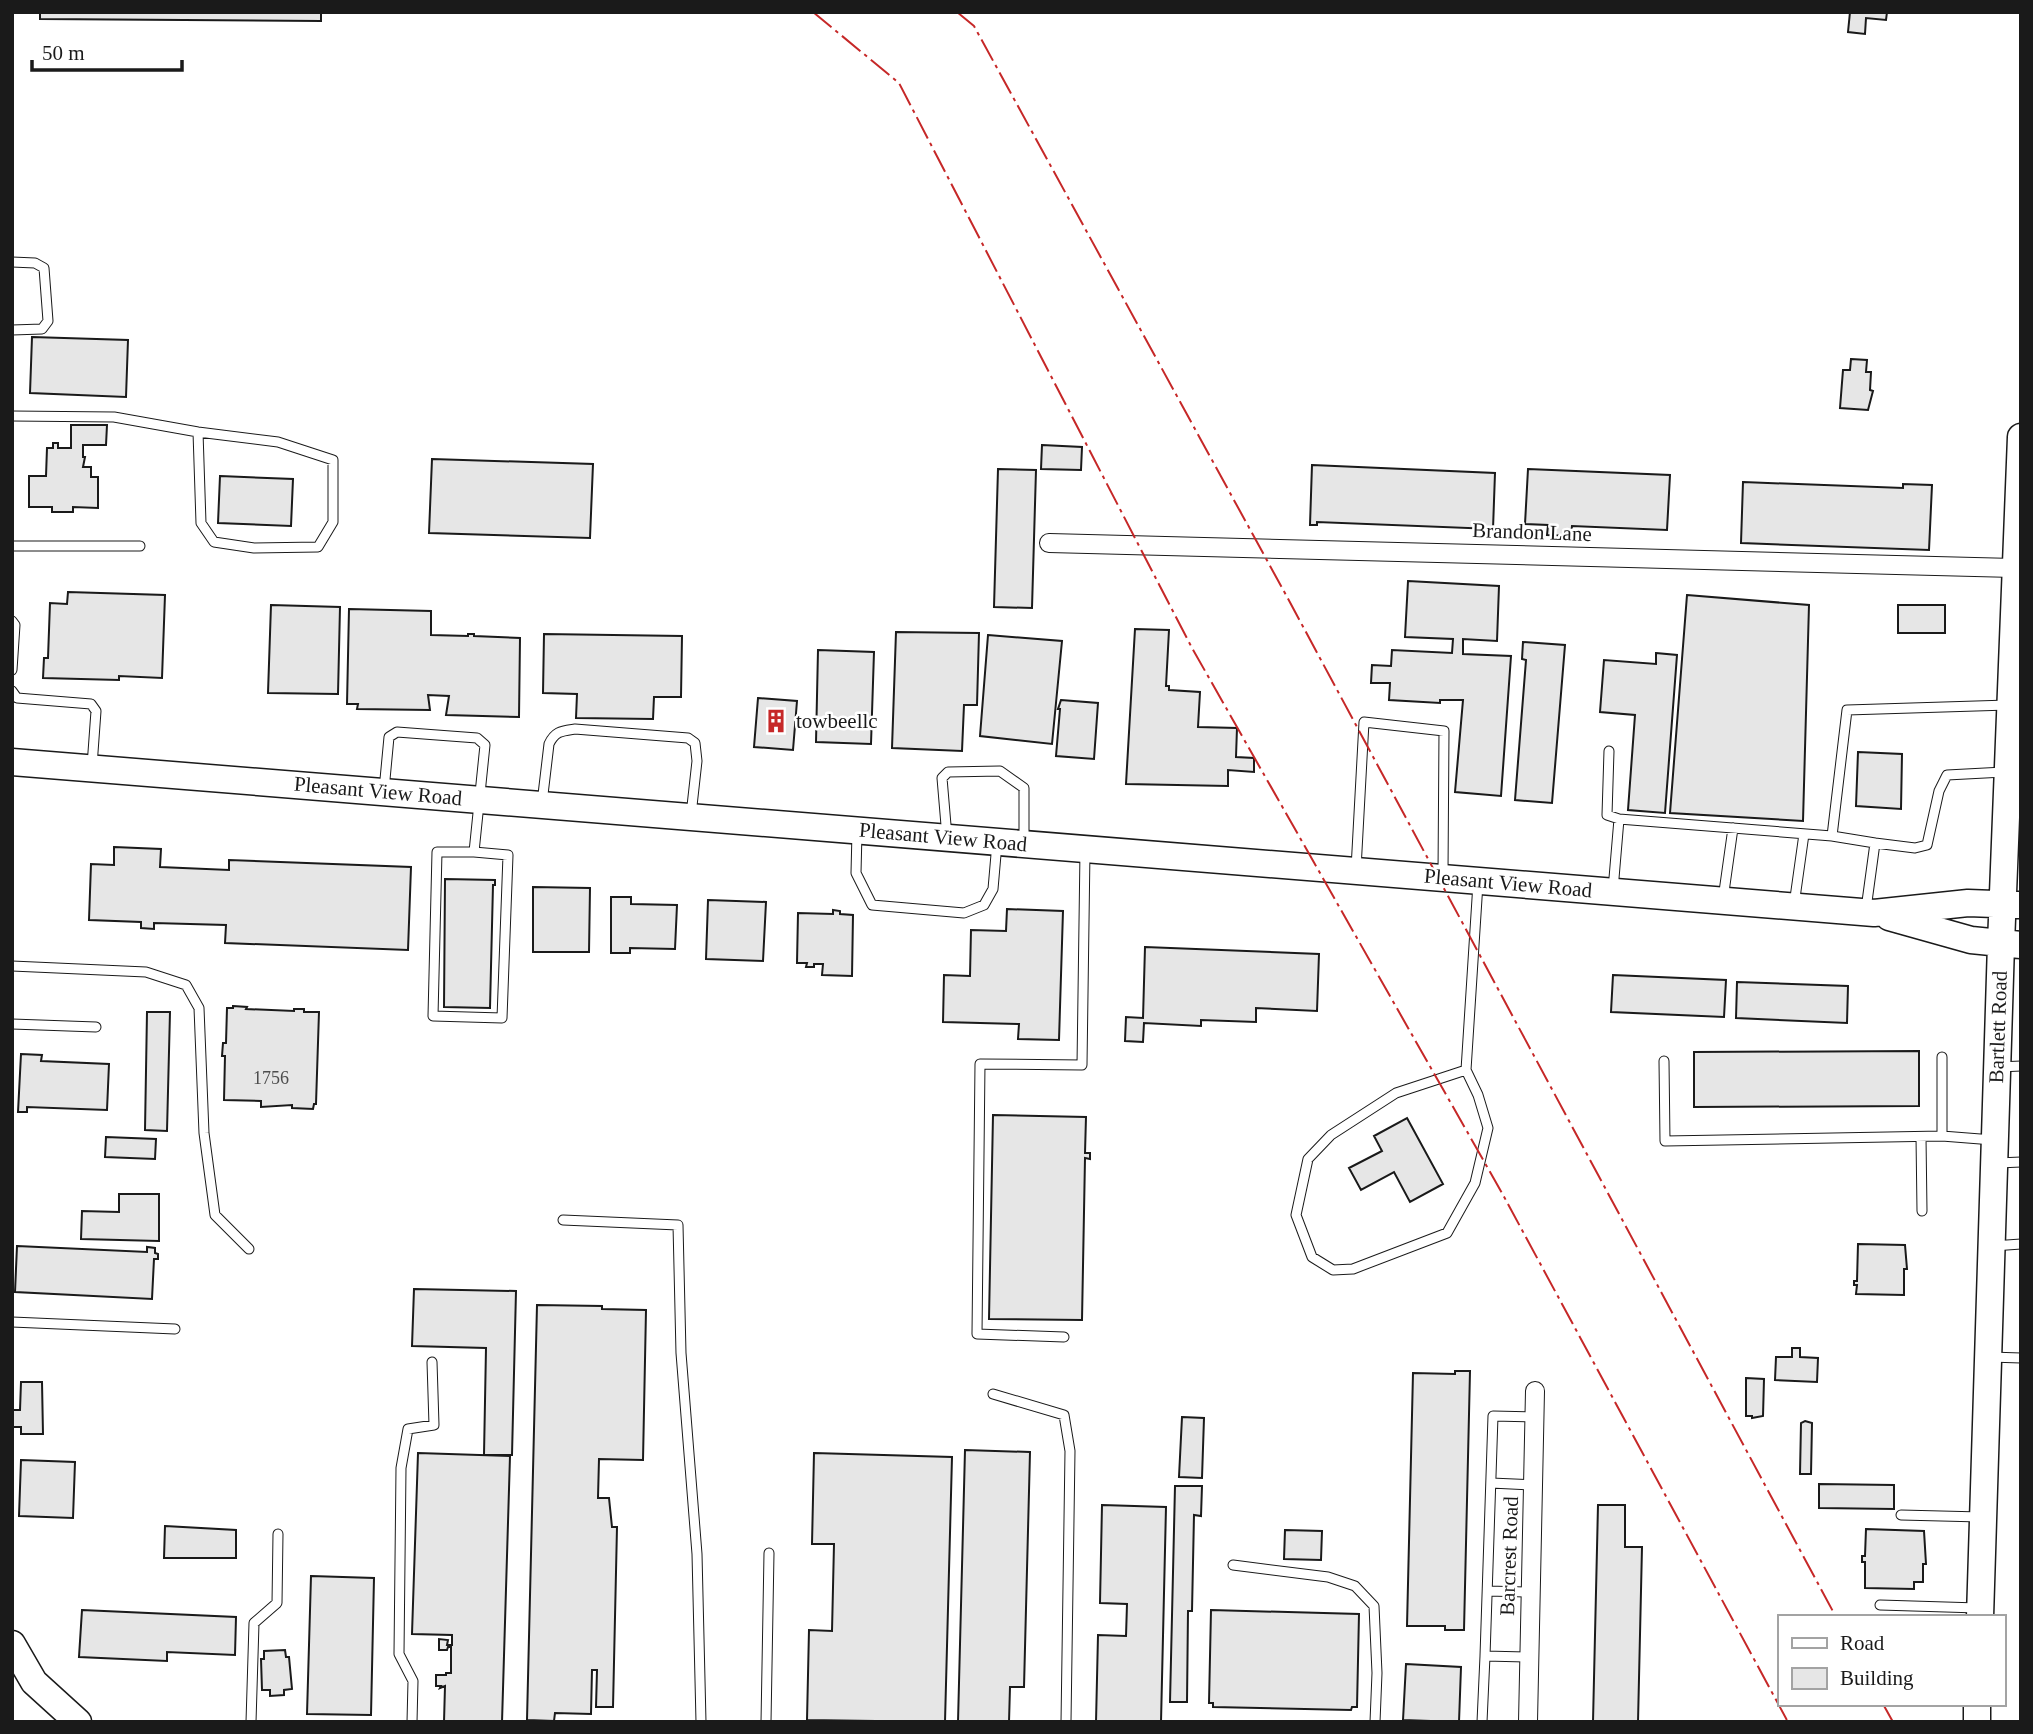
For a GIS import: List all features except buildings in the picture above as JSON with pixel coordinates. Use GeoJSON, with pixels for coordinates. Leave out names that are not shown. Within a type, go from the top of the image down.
{"type":"FeatureCollection","features":[{"type":"Feature","properties":{"kind":"main road","name":"Bartlett Road"},"geometry":{"type":"LineString","coordinates":[[1980,1612],[1994,1151],[2009,1066],[2011,905],[2007,772],[2021,437]]}},
{"type":"Feature","properties":{"kind":"main road","name":"Pleasant View Road"},"geometry":{"type":"LineString","coordinates":[[12,762],[1794,906],[1869,913],[1971,940],[2011,944]]}},
{"type":"Feature","properties":{"kind":"main road","name":"Pleasant View Road"},"geometry":{"type":"LineString","coordinates":[[1869,913],[1968,903],[2011,905]]}},
{"type":"Feature","properties":{"kind":"main road"},"geometry":{"type":"LineString","coordinates":[[12,1644],[34,1682],[78,1722]]}},
{"type":"Feature","properties":{"kind":"street","name":"Brandon Lane"},"geometry":{"type":"LineString","coordinates":[[1049,543],[2014,568]]}},
{"type":"Feature","properties":{"kind":"street","name":"Barcrest Road"},"geometry":{"type":"LineString","coordinates":[[1528,1722],[1535,1391]]}},
{"type":"Feature","properties":{"kind":"lane"},"geometry":{"type":"LineString","coordinates":[[12,262],[36,263],[44,268],[48,321],[42,329],[12,330]]}},
{"type":"Feature","properties":{"kind":"lane"},"geometry":{"type":"LineString","coordinates":[[12,416],[114,416],[198,432],[278,442],[333,460],[333,522],[318,547],[254,548],[214,542],[201,523],[198,432]]}},
{"type":"Feature","properties":{"kind":"lane"},"geometry":{"type":"LineString","coordinates":[[12,546],[140,546]]}},
{"type":"Feature","properties":{"kind":"lane"},"geometry":{"type":"LineString","coordinates":[[12,621],[15,625],[12,670]]}},
{"type":"Feature","properties":{"kind":"lane"},"geometry":{"type":"LineString","coordinates":[[12,691],[18,698],[91,704],[96,711],[92,768]]}},
{"type":"Feature","properties":{"kind":"lane"},"geometry":{"type":"LineString","coordinates":[[1832,836],[1847,710],[2009,705]]}},
{"type":"Feature","properties":{"kind":"lane"},"geometry":{"type":"LineString","coordinates":[[1356,871],[1364,722],[1444,731],[1443,878]]}},
{"type":"Feature","properties":{"kind":"lane"},"geometry":{"type":"LineString","coordinates":[[542,805],[549,744],[553,734],[575,729],[688,738],[695,743],[697,761],[691,817]]}},
{"type":"Feature","properties":{"kind":"lane"},"geometry":{"type":"LineString","coordinates":[[384,792],[389,737],[397,732],[477,738],[485,745],[474,852]]}},
{"type":"Feature","properties":{"kind":"lane"},"geometry":{"type":"LineString","coordinates":[[1609,751],[1607,815],[1619,819],[1832,836],[1915,848],[1927,845],[1939,791],[1947,775],[2007,772]]}},
{"type":"Feature","properties":{"kind":"lane"},"geometry":{"type":"LineString","coordinates":[[947,838],[942,778],[948,772],[1000,771],[1024,788],[1024,844]]}},
{"type":"Feature","properties":{"kind":"lane"},"geometry":{"type":"LineString","coordinates":[[1613,892],[1619,819]]}},
{"type":"Feature","properties":{"kind":"lane"},"geometry":{"type":"LineString","coordinates":[[1723,901],[1733,828]]}},
{"type":"Feature","properties":{"kind":"lane"},"geometry":{"type":"LineString","coordinates":[[857,830],[856,873],[872,905],[964,912],[984,905],[993,888],[997,842]]}},
{"type":"Feature","properties":{"kind":"lane"},"geometry":{"type":"LineString","coordinates":[[1794,906],[1804,834]]}},
{"type":"Feature","properties":{"kind":"lane"},"geometry":{"type":"LineString","coordinates":[[1869,913],[1875,843]]}},
{"type":"Feature","properties":{"kind":"lane"},"geometry":{"type":"LineString","coordinates":[[1064,1337],[977,1334],[980,1063],[1082,1065],[1084,849]]}},
{"type":"Feature","properties":{"kind":"lane"},"geometry":{"type":"LineString","coordinates":[[437,852],[474,852],[508,855],[502,1018],[433,1016],[437,852]]}},
{"type":"Feature","properties":{"kind":"lane"},"geometry":{"type":"LineString","coordinates":[[1466,1070],[1396,1093],[1331,1135],[1308,1159],[1297,1215],[1312,1257],[1333,1270],[1353,1269],[1447,1233],[1475,1183],[1488,1128],[1466,1070],[1478,881]]}},
{"type":"Feature","properties":{"kind":"lane"},"geometry":{"type":"LineString","coordinates":[[12,965],[146,972],[186,985],[199,1008],[204,1133],[215,1214],[249,1249]]}},
{"type":"Feature","properties":{"kind":"lane"},"geometry":{"type":"LineString","coordinates":[[12,1024],[96,1027]]}},
{"type":"Feature","properties":{"kind":"lane"},"geometry":{"type":"LineString","coordinates":[[1942,1057],[1942,1136]]}},
{"type":"Feature","properties":{"kind":"lane"},"geometry":{"type":"LineString","coordinates":[[1664,1061],[1665,1141],[1942,1136],[2021,1162]]}},
{"type":"Feature","properties":{"kind":"lane"},"geometry":{"type":"LineString","coordinates":[[1921,1137],[1922,1211]]}},
{"type":"Feature","properties":{"kind":"lane"},"geometry":{"type":"LineString","coordinates":[[564,1220],[678,1225],[681,1353],[697,1554],[701,1722]]}},
{"type":"Feature","properties":{"kind":"lane"},"geometry":{"type":"LineString","coordinates":[[1992,1246],[2021,1244]]}},
{"type":"Feature","properties":{"kind":"lane"},"geometry":{"type":"LineString","coordinates":[[12,1322],[175,1329]]}},
{"type":"Feature","properties":{"kind":"lane"},"geometry":{"type":"LineString","coordinates":[[1988,1357],[2021,1358]]}},
{"type":"Feature","properties":{"kind":"lane"},"geometry":{"type":"LineString","coordinates":[[412,1722],[413,1681],[399,1654],[401,1468],[408,1429],[434,1425],[432,1362]]}},
{"type":"Feature","properties":{"kind":"lane"},"geometry":{"type":"LineString","coordinates":[[993,1394],[1064,1415],[1070,1451],[1066,1722]]}},
{"type":"Feature","properties":{"kind":"lane"},"geometry":{"type":"LineString","coordinates":[[1482,1722],[1493,1416],[1535,1417]]}},
{"type":"Feature","properties":{"kind":"lane"},"geometry":{"type":"LineString","coordinates":[[1491,1483],[1534,1485]]}},
{"type":"Feature","properties":{"kind":"lane"},"geometry":{"type":"LineString","coordinates":[[1901,1515],[1983,1517]]}},
{"type":"Feature","properties":{"kind":"lane"},"geometry":{"type":"LineString","coordinates":[[251,1722],[254,1623],[277,1603],[278,1534]]}},
{"type":"Feature","properties":{"kind":"lane"},"geometry":{"type":"LineString","coordinates":[[766,1722],[769,1553]]}},
{"type":"Feature","properties":{"kind":"lane"},"geometry":{"type":"LineString","coordinates":[[1233,1566],[1328,1577],[1355,1586],[1374,1606],[1377,1673],[1375,1722]]}},
{"type":"Feature","properties":{"kind":"lane"},"geometry":{"type":"LineString","coordinates":[[1488,1591],[1531,1592]]}},
{"type":"Feature","properties":{"kind":"lane"},"geometry":{"type":"LineString","coordinates":[[1880,1605],[1980,1612]]}},
{"type":"Feature","properties":{"kind":"lane"},"geometry":{"type":"LineString","coordinates":[[1486,1656],[1530,1657]]}},
{"type":"Feature","properties":{"kind":"power"},"geometry":{"type":"LineString","coordinates":[[813,12],[899,83],[1192,648],[1502,1193],[1778,1704]]}},
{"type":"Feature","properties":{"kind":"power"},"geometry":{"type":"LineString","coordinates":[[957,12],[974,26],[1286,595],[1835,1615]]}},
{"type":"Feature","properties":{"kind":"power"},"geometry":{"type":"LineString","coordinates":[[1779,1706],[1788,1722]]}},
{"type":"Feature","properties":{"kind":"power"},"geometry":{"type":"LineString","coordinates":[[1884,1706],[1893,1722]]}},
{"type":"Feature","properties":{"kind":"place","name":"towbeellc"},"geometry":{"type":"Point","coordinates":[776,721]}}]}
